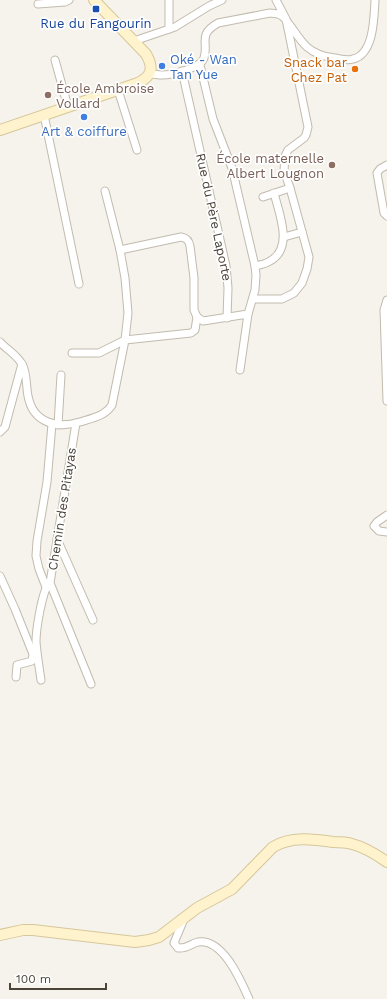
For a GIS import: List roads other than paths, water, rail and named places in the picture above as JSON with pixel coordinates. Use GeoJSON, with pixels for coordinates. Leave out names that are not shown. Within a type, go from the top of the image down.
{"type":"FeatureCollection","features":[{"type":"Feature","properties":{"kind":"main road"},"geometry":{"type":"LineString","coordinates":[[0,130],[138,83],[146,79],[150,74],[151,69],[149,60],[134,41],[94,0]]}},
{"type":"Feature","properties":{"kind":"main road"},"geometry":{"type":"LineString","coordinates":[[0,935],[23,930],[33,930],[135,942],[159,937],[197,908],[232,889],[273,847],[279,843],[308,839],[351,844],[379,856],[387,862]]}},
{"type":"Feature","properties":{"kind":"street"},"geometry":{"type":"LineString","coordinates":[[38,4],[65,2],[69,0]]}},
{"type":"Feature","properties":{"kind":"street"},"geometry":{"type":"LineString","coordinates":[[169,0],[169,29]]}},
{"type":"Feature","properties":{"kind":"street"},"geometry":{"type":"LineString","coordinates":[[134,41],[181,24],[209,6],[222,0]]}},
{"type":"Feature","properties":{"kind":"street"},"geometry":{"type":"LineString","coordinates":[[276,0],[286,19],[307,47],[315,53],[327,57],[348,60],[354,59],[361,55],[368,45],[373,27],[375,0]]}},
{"type":"Feature","properties":{"kind":"street"},"geometry":{"type":"LineString","coordinates":[[150,74],[163,75],[194,68],[200,65],[204,59],[204,40],[206,34],[218,24],[270,13],[278,14],[286,19],[308,127],[304,138],[290,146],[286,153],[284,171],[309,257],[307,270],[302,283],[294,293],[282,299],[253,299]]}},
{"type":"Feature","properties":{"kind":"street"},"geometry":{"type":"LineString","coordinates":[[55,60],[68,107]]}},
{"type":"Feature","properties":{"kind":"street"},"geometry":{"type":"LineString","coordinates":[[200,65],[213,119],[230,160],[255,266],[256,275],[253,299],[248,314],[240,370]]}},
{"type":"Feature","properties":{"kind":"street","name":"Rue du Père Laporte"},"geometry":{"type":"LineString","coordinates":[[182,71],[226,266],[228,288],[227,318]]}},
{"type":"Feature","properties":{"kind":"street"},"geometry":{"type":"LineString","coordinates":[[118,90],[138,150]]}},
{"type":"Feature","properties":{"kind":"street"},"geometry":{"type":"LineString","coordinates":[[44,115],[79,284]]}},
{"type":"Feature","properties":{"kind":"street"},"geometry":{"type":"LineString","coordinates":[[387,165],[380,169],[377,174],[384,213],[387,216]]}},
{"type":"Feature","properties":{"kind":"street"},"geometry":{"type":"LineString","coordinates":[[263,197],[290,188]]}},
{"type":"Feature","properties":{"kind":"street"},"geometry":{"type":"LineString","coordinates":[[0,342],[20,360],[25,373],[27,395],[31,406],[42,420],[55,424],[76,423],[102,415],[112,405],[125,340],[128,313],[125,278],[120,250],[105,192]]}},
{"type":"Feature","properties":{"kind":"street"},"geometry":{"type":"LineString","coordinates":[[255,266],[269,262],[274,258],[283,245],[284,236],[274,193]]}},
{"type":"Feature","properties":{"kind":"street"},"geometry":{"type":"LineString","coordinates":[[284,236],[302,232]]}},
{"type":"Feature","properties":{"kind":"street"},"geometry":{"type":"LineString","coordinates":[[72,353],[100,353],[125,340],[191,333],[195,330],[197,317],[194,310],[194,278],[190,246],[185,237],[182,236],[120,250]]}},
{"type":"Feature","properties":{"kind":"street"},"geometry":{"type":"LineString","coordinates":[[387,300],[384,310],[387,401]]}},
{"type":"Feature","properties":{"kind":"street"},"geometry":{"type":"LineString","coordinates":[[197,317],[203,321],[248,314]]}},
{"type":"Feature","properties":{"kind":"street"},"geometry":{"type":"LineString","coordinates":[[0,432],[5,427],[22,364]]}},
{"type":"Feature","properties":{"kind":"street"},"geometry":{"type":"LineString","coordinates":[[41,680],[36,640],[42,603],[48,585],[38,569],[36,556],[37,541],[62,374]]}},
{"type":"Feature","properties":{"kind":"street","name":"Chemin des Pitayas"},"geometry":{"type":"LineString","coordinates":[[76,423],[48,585],[91,684]]}},
{"type":"Feature","properties":{"kind":"street"},"geometry":{"type":"LineString","coordinates":[[387,515],[374,526],[379,531],[387,532]]}},
{"type":"Feature","properties":{"kind":"street"},"geometry":{"type":"LineString","coordinates":[[57,539],[92,620]]}},
{"type":"Feature","properties":{"kind":"street"},"geometry":{"type":"LineString","coordinates":[[0,576],[33,654],[32,661],[17,665],[16,678]]}},
{"type":"Feature","properties":{"kind":"street"},"geometry":{"type":"LineString","coordinates":[[185,917],[174,943],[178,948],[184,948],[199,942],[211,944],[225,954],[250,999]]}},
{"type":"Feature","properties":{"kind":"place","name":"Rue du Fangourin"},"geometry":{"type":"Point","coordinates":[96,9]}},
{"type":"Feature","properties":{"kind":"place","name":"Oké - Wan Tan Yue"},"geometry":{"type":"Point","coordinates":[162,66]}},
{"type":"Feature","properties":{"kind":"place","name":"Snack bar Chez Pat"},"geometry":{"type":"Point","coordinates":[355,69]}},
{"type":"Feature","properties":{"kind":"place","name":"École Ambroise Vollard"},"geometry":{"type":"Point","coordinates":[48,95]}},
{"type":"Feature","properties":{"kind":"place","name":"Art & coiffure"},"geometry":{"type":"Point","coordinates":[84,117]}},
{"type":"Feature","properties":{"kind":"place","name":"École maternelle Albert Lougnon"},"geometry":{"type":"Point","coordinates":[332,165]}}]}
